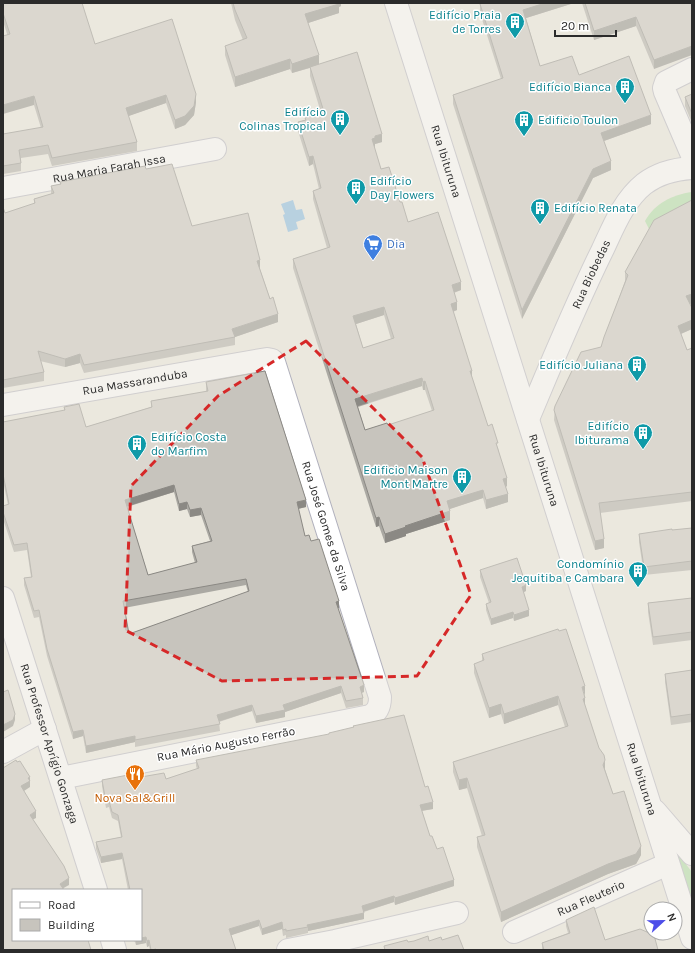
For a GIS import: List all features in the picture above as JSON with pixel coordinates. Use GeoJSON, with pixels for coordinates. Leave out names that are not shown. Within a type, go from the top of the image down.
{"type":"FeatureCollection","features":[{"type":"Feature","properties":{"kind":"street","name":"Rua Ibituruna"},"geometry":{"type":"LineString","coordinates":[[396,3],[692,938]]}},
{"type":"Feature","properties":{"kind":"street"},"geometry":{"type":"LineString","coordinates":[[692,69],[666,82],[664,88],[692,154]]}},
{"type":"Feature","properties":{"kind":"street","name":"Rua Maria Farah Issa"},"geometry":{"type":"LineString","coordinates":[[3,188],[215,149]]}},
{"type":"Feature","properties":{"kind":"street","name":"Rua Biobedas"},"geometry":{"type":"LineString","coordinates":[[528,419],[584,288],[623,208],[644,184],[676,169],[692,168]]}},
{"type":"Feature","properties":{"kind":"street","name":"Rua Massaranduba"},"geometry":{"type":"LineString","coordinates":[[3,405],[267,359]]}},
{"type":"Feature","properties":{"kind":"street","name":"Rua José Gomes da Silva"},"geometry":{"type":"LineString","coordinates":[[267,359],[274,362],[380,697]]}},
{"type":"Feature","properties":{"kind":"street","name":"Rua Professor Aprígio Gonzaga"},"geometry":{"type":"LineString","coordinates":[[3,598],[96,889]]}},
{"type":"Feature","properties":{"kind":"street","name":"Rua Mário Augusto Ferrão"},"geometry":{"type":"LineString","coordinates":[[61,778],[370,716],[378,709],[380,697]]}},
{"type":"Feature","properties":{"kind":"street"},"geometry":{"type":"LineString","coordinates":[[3,752],[45,729]]}},
{"type":"Feature","properties":{"kind":"street"},"geometry":{"type":"LineString","coordinates":[[649,804],[692,854]]}},
{"type":"Feature","properties":{"kind":"street","name":"Rua Fleuterio"},"geometry":{"type":"LineString","coordinates":[[514,932],[668,864]]}},
{"type":"Feature","properties":{"kind":"street"},"geometry":{"type":"LineString","coordinates":[[288,950],[337,946],[457,913]]}},
{"type":"Feature","properties":{"kind":"highlighted area"},"geometry":{"type":"Polygon","coordinates":[[[306,341],[422,457],[471,595],[417,676],[222,681],[125,630],[131,486],[218,396],[306,341]]]}},
{"type":"Feature","properties":{"kind":"green space"},"geometry":{"type":"Polygon","coordinates":[[[692,192],[692,210],[650,231],[645,221],[654,209],[671,198],[692,192]]]}},
{"type":"Feature","properties":{"kind":"green space"},"geometry":{"type":"Polygon","coordinates":[[[670,844],[692,872],[692,907],[670,844]]]}},
{"type":"Feature","properties":{"kind":"water"},"geometry":{"type":"Polygon","coordinates":[[[293,200],[296,210],[302,209],[305,219],[296,222],[298,229],[288,232],[283,215],[285,214],[281,204],[293,200]]]}},
{"type":"Feature","properties":{"kind":"building"},"geometry":{"type":"Polygon","coordinates":[[[3,3],[82,3],[95,44],[172,19],[196,94],[194,106],[185,116],[175,120],[166,95],[126,108],[137,142],[52,158],[48,145],[19,150],[21,163],[3,166],[3,134],[43,127],[34,96],[3,105],[3,36],[10,34],[3,13],[3,3]]]}},
{"type":"Feature","properties":{"kind":"building"},"geometry":{"type":"Polygon","coordinates":[[[233,3],[339,4],[305,14],[319,55],[292,64],[290,59],[235,77],[225,46],[247,38],[233,3]]]}},
{"type":"Feature","properties":{"kind":"building"},"geometry":{"type":"Polygon","coordinates":[[[545,3],[523,10],[540,66],[572,56],[579,75],[629,56],[651,115],[601,133],[611,161],[593,169],[522,310],[453,95],[503,78],[480,4],[545,3]]]}},
{"type":"Feature","properties":{"kind":"building"},"geometry":{"type":"Polygon","coordinates":[[[585,3],[692,3],[692,46],[654,60],[636,17],[594,31],[585,3]]]}},
{"type":"Feature","properties":{"kind":"building"},"geometry":{"type":"Polygon","coordinates":[[[357,52],[382,134],[375,136],[375,138],[372,139],[381,169],[389,167],[408,222],[438,212],[461,282],[452,285],[457,302],[451,304],[472,371],[470,371],[488,426],[492,424],[498,443],[496,443],[507,478],[503,479],[508,494],[486,500],[483,490],[447,501],[450,511],[385,534],[379,517],[376,518],[293,259],[330,247],[313,191],[321,188],[313,156],[309,157],[298,122],[306,120],[305,118],[324,112],[310,67],[357,52]],[[384,307],[353,316],[363,348],[394,338],[384,307]],[[422,378],[355,399],[365,430],[387,423],[388,425],[434,410],[425,381],[423,382],[422,378]]]}},
{"type":"Feature","properties":{"kind":"building"},"geometry":{"type":"Polygon","coordinates":[[[692,94],[692,114],[685,97],[692,94]]]}},
{"type":"Feature","properties":{"kind":"building"},"geometry":{"type":"Polygon","coordinates":[[[172,164],[192,226],[248,213],[260,260],[257,261],[270,299],[273,297],[278,314],[232,329],[235,337],[84,365],[80,354],[65,359],[38,351],[44,372],[3,380],[3,207],[5,213],[35,203],[34,199],[54,193],[51,186],[61,184],[60,182],[145,166],[146,169],[172,164]]]}},
{"type":"Feature","properties":{"kind":"building"},"geometry":{"type":"Polygon","coordinates":[[[692,200],[692,294],[686,296],[692,308],[692,320],[678,326],[687,350],[692,348],[692,492],[599,503],[604,539],[595,541],[554,410],[555,406],[581,352],[601,347],[628,275],[625,272],[654,220],[692,200]]]}},
{"type":"Feature","properties":{"kind":"building"},"geometry":{"type":"Polygon","coordinates":[[[265,371],[306,500],[297,502],[305,536],[309,535],[311,541],[319,539],[339,601],[336,602],[364,685],[360,687],[363,698],[346,701],[341,686],[283,705],[285,710],[256,716],[252,705],[217,715],[220,724],[135,740],[135,736],[86,746],[83,730],[73,732],[47,649],[39,610],[34,611],[24,578],[32,577],[27,543],[14,545],[3,512],[3,506],[9,504],[3,474],[3,422],[65,410],[64,407],[79,404],[86,427],[152,407],[151,401],[208,391],[206,382],[265,371]],[[174,485],[125,500],[148,575],[197,562],[192,546],[212,541],[201,508],[190,510],[187,502],[179,504],[174,485]],[[246,579],[123,601],[129,634],[249,591],[246,579]]]}},
{"type":"Feature","properties":{"kind":"building"},"geometry":{"type":"Polygon","coordinates":[[[692,528],[692,561],[644,567],[639,534],[672,529],[692,528]]]}},
{"type":"Feature","properties":{"kind":"building"},"geometry":{"type":"Polygon","coordinates":[[[517,558],[526,585],[522,587],[529,610],[514,615],[513,612],[491,619],[486,604],[491,602],[480,570],[517,558]]]}},
{"type":"Feature","properties":{"kind":"building"},"geometry":{"type":"Polygon","coordinates":[[[692,598],[692,632],[653,637],[648,603],[692,598]]]}},
{"type":"Feature","properties":{"kind":"building"},"geometry":{"type":"Polygon","coordinates":[[[558,629],[559,631],[566,629],[585,686],[582,687],[585,698],[583,699],[599,748],[604,755],[605,760],[603,765],[613,794],[624,791],[641,846],[636,854],[608,864],[501,912],[477,837],[485,835],[467,778],[459,780],[453,762],[568,726],[558,696],[504,714],[501,704],[489,708],[474,664],[484,660],[482,654],[558,629]]]}},
{"type":"Feature","properties":{"kind":"building"},"geometry":{"type":"Polygon","coordinates":[[[692,670],[692,714],[671,717],[665,674],[692,670]]]}},
{"type":"Feature","properties":{"kind":"building"},"geometry":{"type":"Polygon","coordinates":[[[8,690],[15,714],[13,720],[3,725],[3,692],[8,690]]]}},
{"type":"Feature","properties":{"kind":"building"},"geometry":{"type":"Polygon","coordinates":[[[404,715],[425,787],[428,786],[433,802],[420,805],[430,836],[432,836],[437,849],[443,847],[454,880],[395,898],[394,896],[362,906],[364,913],[307,925],[308,927],[286,931],[286,929],[283,930],[282,922],[262,929],[259,920],[229,929],[236,950],[151,950],[149,940],[147,941],[146,937],[142,938],[142,889],[130,889],[122,853],[101,857],[96,842],[122,837],[118,815],[112,812],[109,801],[106,802],[102,780],[128,775],[129,777],[141,775],[141,777],[164,773],[166,779],[199,768],[196,760],[329,734],[354,727],[353,726],[404,715]]]}},
{"type":"Feature","properties":{"kind":"building"},"geometry":{"type":"Polygon","coordinates":[[[16,760],[17,762],[20,761],[30,777],[28,778],[30,781],[21,786],[36,811],[30,815],[64,866],[69,878],[60,884],[63,889],[12,889],[12,941],[88,941],[91,950],[3,950],[3,768],[16,760]]]}},
{"type":"Feature","properties":{"kind":"building"},"geometry":{"type":"Polygon","coordinates":[[[594,907],[605,940],[640,929],[643,930],[643,941],[656,941],[658,950],[544,950],[542,943],[570,933],[566,920],[594,907]]]}},
{"type":"Feature","properties":{"kind":"building"},"geometry":{"type":"Polygon","coordinates":[[[458,935],[464,950],[385,950],[384,946],[407,940],[408,942],[414,941],[428,936],[429,941],[441,937],[442,940],[458,935]]]}},
{"type":"Feature","properties":{"kind":"place","name":"Edifício Praia de Torres"},"geometry":{"type":"Point","coordinates":[515,39]}},
{"type":"Feature","properties":{"kind":"place","name":"Edifício Bianca"},"geometry":{"type":"Point","coordinates":[625,104]}},
{"type":"Feature","properties":{"kind":"place","name":"Edifício Colinas Tropical"},"geometry":{"type":"Point","coordinates":[340,136]}},
{"type":"Feature","properties":{"kind":"place","name":"Edificio Toulon"},"geometry":{"type":"Point","coordinates":[524,137]}},
{"type":"Feature","properties":{"kind":"place","name":"Edifício Day Flowers"},"geometry":{"type":"Point","coordinates":[356,205]}},
{"type":"Feature","properties":{"kind":"place","name":"Edifício Renata"},"geometry":{"type":"Point","coordinates":[540,225]}},
{"type":"Feature","properties":{"kind":"place","name":"Dia"},"geometry":{"type":"Point","coordinates":[373,261]}},
{"type":"Feature","properties":{"kind":"place","name":"Edifício Juliana"},"geometry":{"type":"Point","coordinates":[637,382]}},
{"type":"Feature","properties":{"kind":"place","name":"Edifício Ibiturama"},"geometry":{"type":"Point","coordinates":[643,450]}},
{"type":"Feature","properties":{"kind":"place","name":"Edifício Costa do Marfim"},"geometry":{"type":"Point","coordinates":[137,461]}},
{"type":"Feature","properties":{"kind":"place","name":"Edificio Maison Mont Martre"},"geometry":{"type":"Point","coordinates":[462,494]}},
{"type":"Feature","properties":{"kind":"place","name":"Condomínio Jequitiba e Cambara"},"geometry":{"type":"Point","coordinates":[638,588]}},
{"type":"Feature","properties":{"kind":"place","name":"Nova Sal&Grill"},"geometry":{"type":"Point","coordinates":[135,791]}}]}
